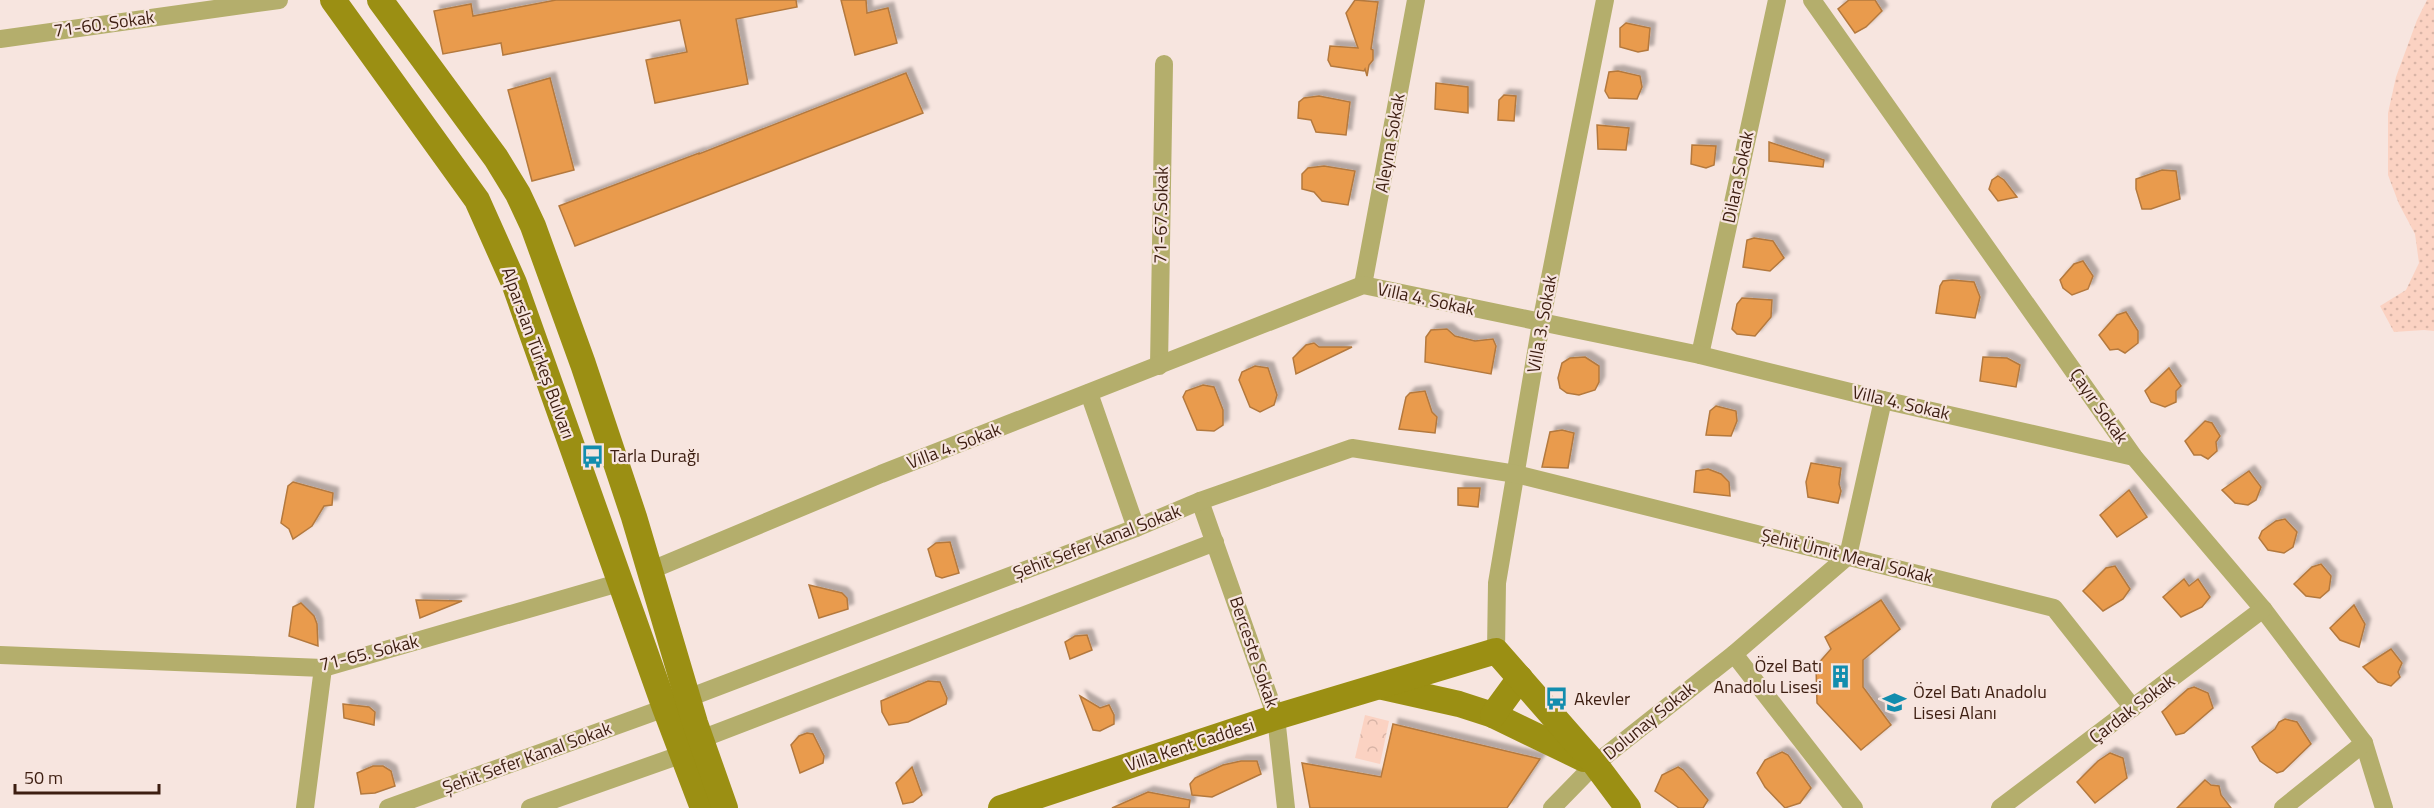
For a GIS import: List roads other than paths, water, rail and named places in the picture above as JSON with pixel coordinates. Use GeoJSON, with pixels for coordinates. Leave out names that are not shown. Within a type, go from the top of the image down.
{"type":"FeatureCollection","features":[{"type":"Feature","properties":{"kind":"street","name":"71-60. Sokak"},"geometry":{"type":"LineString","coordinates":[[0,39],[279,0]]}},
{"type":"Feature","properties":{"kind":"street","name":"Alparslan Türkeş Bulvarı"},"geometry":{"type":"LineString","coordinates":[[333,0],[477,200],[514,283],[622,582],[676,703],[692,746],[725,808]]}},
{"type":"Feature","properties":{"kind":"street","name":"Alparslan Türkeş Bulvarı"},"geometry":{"type":"LineString","coordinates":[[380,0],[496,158],[518,194],[533,226],[583,364],[649,571],[676,703]]}},
{"type":"Feature","properties":{"kind":"street","name":"Aleyna Sokak"},"geometry":{"type":"LineString","coordinates":[[1363,285],[1416,0]]}},
{"type":"Feature","properties":{"kind":"street","name":"Villa 3. Sokak"},"geometry":{"type":"LineString","coordinates":[[1496,651],[1497,584],[1541,323],[1605,0]]}},
{"type":"Feature","properties":{"kind":"street","name":"Dilara Sokak"},"geometry":{"type":"LineString","coordinates":[[1700,355],[1776,0]]}},
{"type":"Feature","properties":{"kind":"street","name":"Çayır Sokak"},"geometry":{"type":"LineString","coordinates":[[1812,0],[2134,457],[2262,609],[2364,743],[2384,808]]}},
{"type":"Feature","properties":{"kind":"street","name":"71-67.Sokak"},"geometry":{"type":"LineString","coordinates":[[1159,366],[1164,63]]}},
{"type":"Feature","properties":{"kind":"street","name":"Villa 4. Sokak"},"geometry":{"type":"LineString","coordinates":[[649,571],[881,474],[1363,285],[1700,355],[1883,400],[2134,457]]}},
{"type":"Feature","properties":{"kind":"street"},"geometry":{"type":"LineString","coordinates":[[1089,393],[1136,528]]}},
{"type":"Feature","properties":{"kind":"street"},"geometry":{"type":"LineString","coordinates":[[1848,556],[1883,400]]}},
{"type":"Feature","properties":{"kind":"street","name":"Şehit Sefer Kanal Sokak"},"geometry":{"type":"LineString","coordinates":[[388,808],[676,703],[1136,528],[1200,501],[1352,448],[1516,474]]}},
{"type":"Feature","properties":{"kind":"street","name":"Şehit Ümit Meral Sokak"},"geometry":{"type":"LineString","coordinates":[[1516,474],[2054,608],[2133,708]]}},
{"type":"Feature","properties":{"kind":"street","name":"Berceste Sokak"},"geometry":{"type":"LineString","coordinates":[[1200,501],[1276,717],[1286,808]]}},
{"type":"Feature","properties":{"kind":"street"},"geometry":{"type":"LineString","coordinates":[[530,808],[1215,542]]}},
{"type":"Feature","properties":{"kind":"street","name":"Dolunay Sokak"},"geometry":{"type":"LineString","coordinates":[[1552,808],[1595,765],[1734,654],[1848,556]]}},
{"type":"Feature","properties":{"kind":"street","name":"71-65. Sokak"},"geometry":{"type":"LineString","coordinates":[[0,655],[323,668],[622,582]]}},
{"type":"Feature","properties":{"kind":"street","name":"Çardak Sokak"},"geometry":{"type":"LineString","coordinates":[[2000,808],[2262,609]]}},
{"type":"Feature","properties":{"kind":"street","name":"Villa Kent Caddesi"},"geometry":{"type":"LineString","coordinates":[[1001,808],[1276,717],[1496,651],[1595,765],[1628,808]]}},
{"type":"Feature","properties":{"kind":"street"},"geometry":{"type":"LineString","coordinates":[[1734,654],[1854,808]]}},
{"type":"Feature","properties":{"kind":"street"},"geometry":{"type":"LineString","coordinates":[[1454,664],[1458,704]]}},
{"type":"Feature","properties":{"kind":"street"},"geometry":{"type":"LineString","coordinates":[[305,808],[323,668]]}},
{"type":"Feature","properties":{"kind":"street"},"geometry":{"type":"LineString","coordinates":[[1493,716],[1520,678]]}},
{"type":"Feature","properties":{"kind":"street","name":"Villa Kent Caddesi"},"geometry":{"type":"LineString","coordinates":[[1380,686],[1458,704],[1493,716],[1595,765]]}},
{"type":"Feature","properties":{"kind":"street"},"geometry":{"type":"LineString","coordinates":[[2283,808],[2364,743]]}},
{"type":"Feature","properties":{"kind":"street","name":"Alparslan Türkeş Bulvarı"},"geometry":{"type":"LineString","coordinates":[[692,746],[703,808]]}},
{"type":"Feature","properties":{"kind":"place","name":"Tarla Durağı"},"geometry":{"type":"Point","coordinates":[592,456]}},
{"type":"Feature","properties":{"kind":"place","name":"Özel Batı Anadolu Lisesi"},"geometry":{"type":"Point","coordinates":[1840,676]}},
{"type":"Feature","properties":{"kind":"place","name":"Akevler"},"geometry":{"type":"Point","coordinates":[1556,699]}},
{"type":"Feature","properties":{"kind":"place","name":"Özel Batı Anadolu Lisesi Alanı"},"geometry":{"type":"Point","coordinates":[1895,702]}}]}
